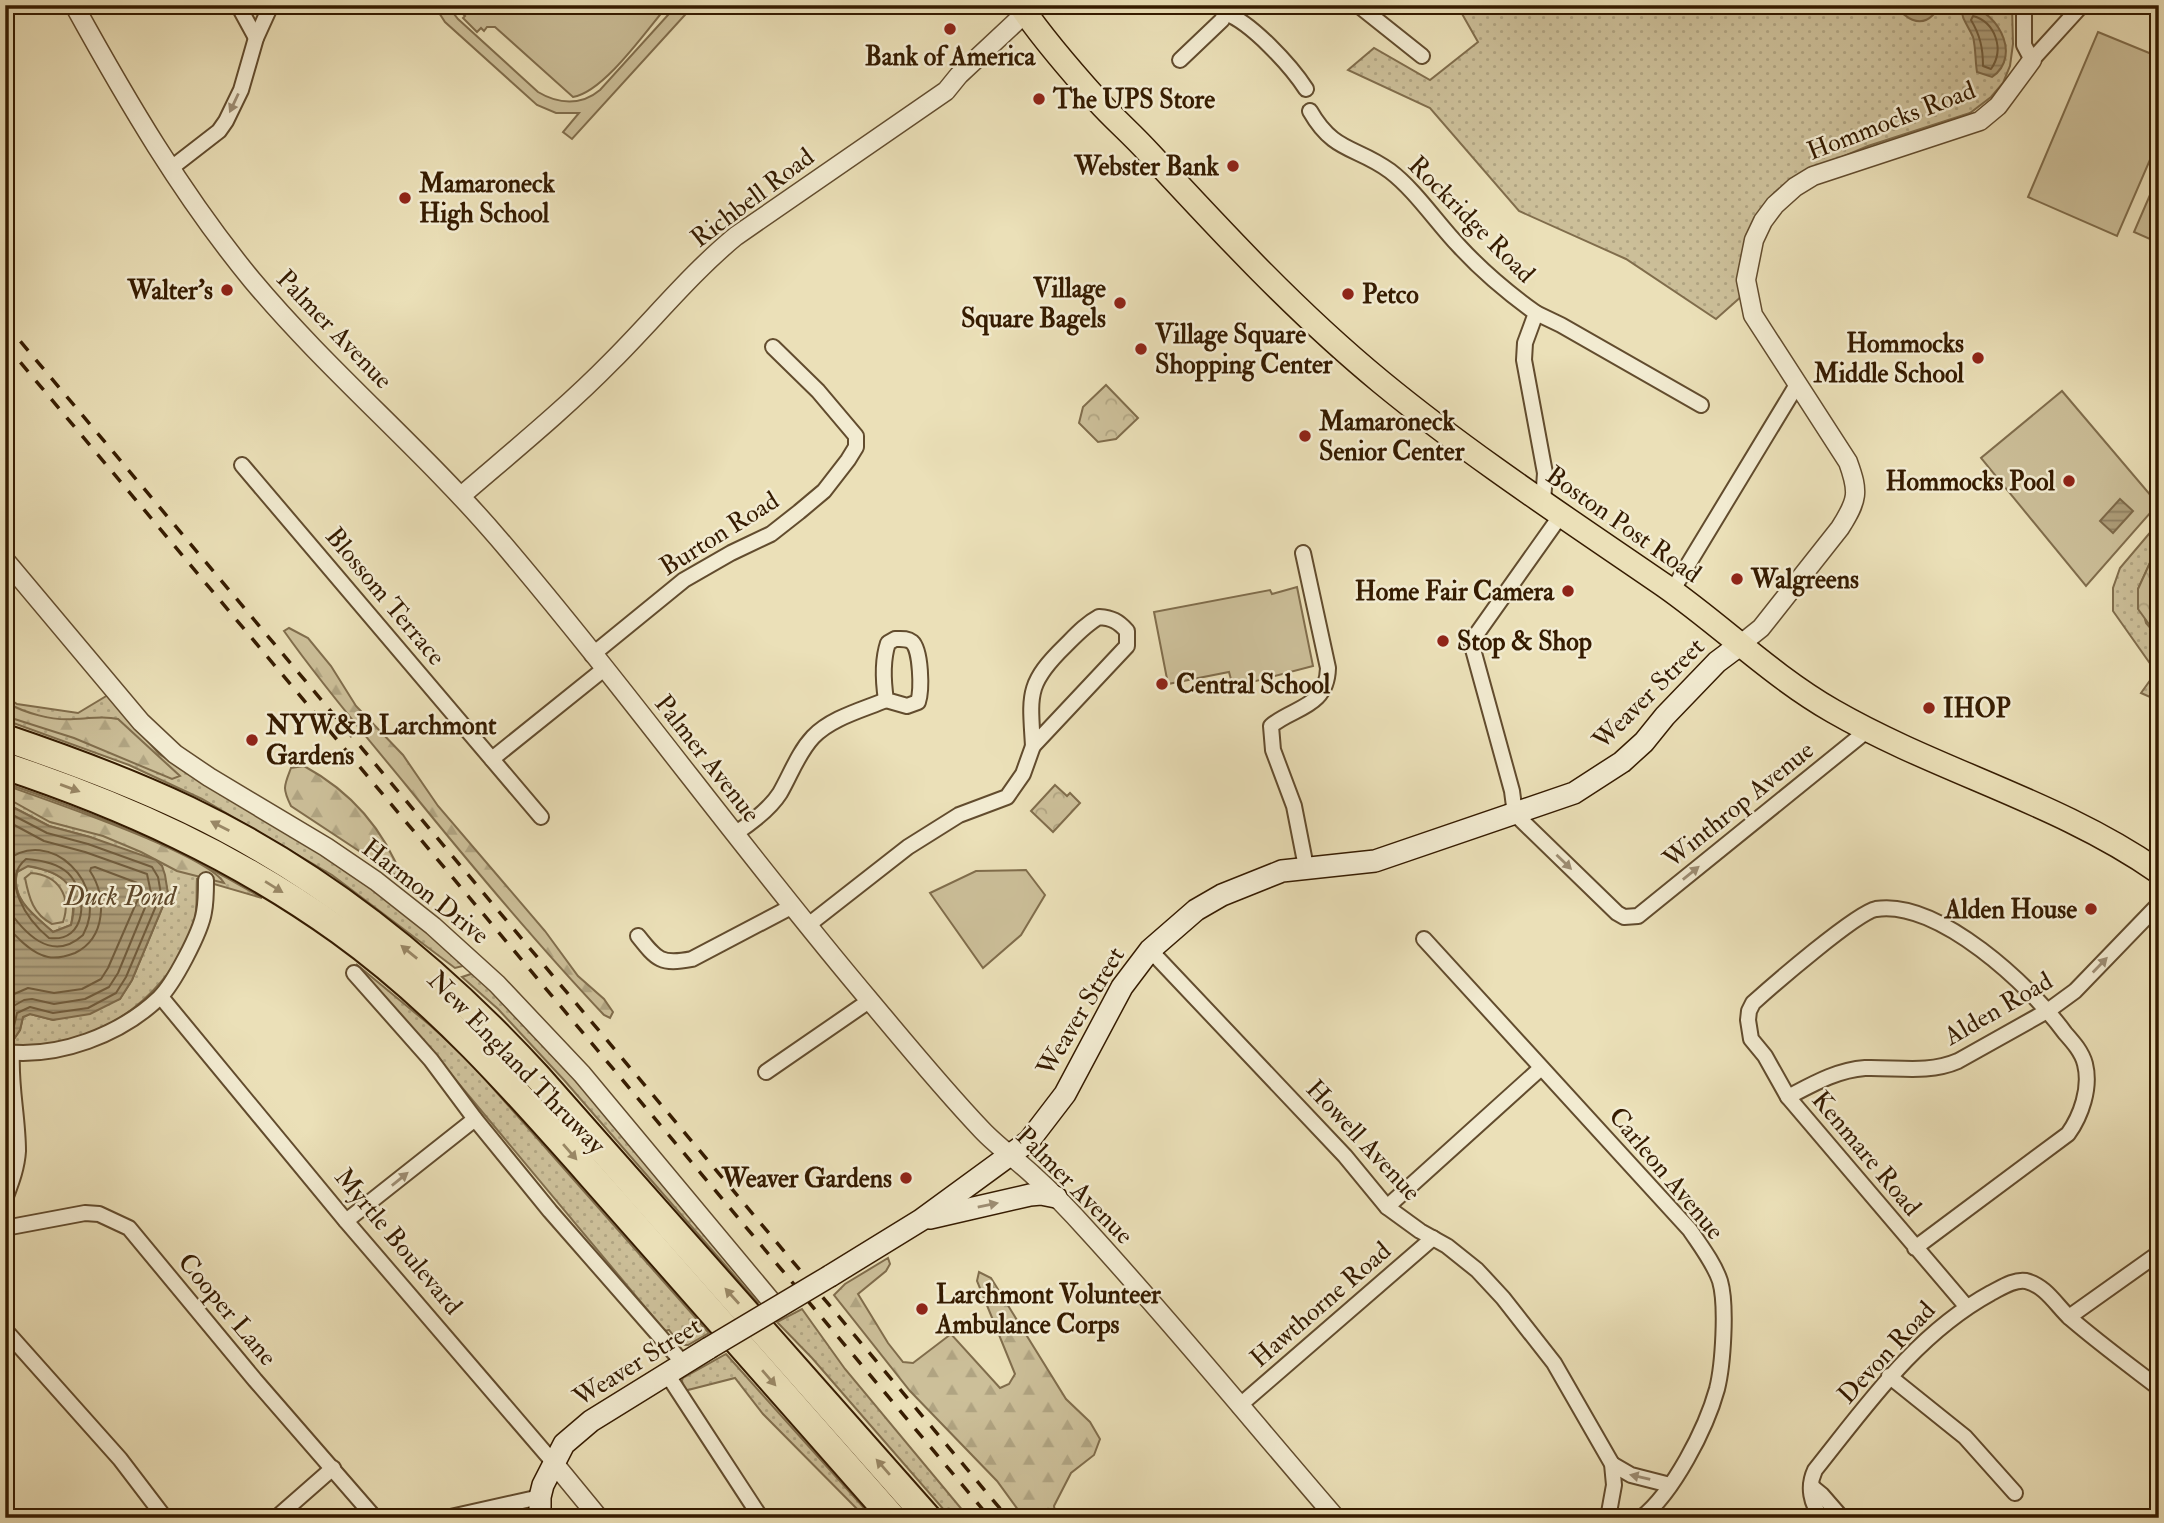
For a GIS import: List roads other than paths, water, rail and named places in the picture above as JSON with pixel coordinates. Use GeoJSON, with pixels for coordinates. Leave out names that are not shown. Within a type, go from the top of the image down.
{"type":"FeatureCollection","features":[{"type":"Feature","properties":{"kind":"highway","name":"New England Thruway"},"geometry":{"type":"LineString","coordinates":[[5,738],[108,775],[229,831],[341,900],[411,953],[476,1012],[537,1076],[928,1518]]}},
{"type":"Feature","properties":{"kind":"highway","name":"New England Thruway"},"geometry":{"type":"LineString","coordinates":[[5,766],[113,805],[192,841],[268,884],[341,932],[411,987],[513,1088],[893,1518]]}},
{"type":"Feature","properties":{"kind":"main road","name":"Boston Post Road"},"geometry":{"type":"LineString","coordinates":[[1027,8],[1099,103],[1125,127],[1217,226],[1306,316],[1408,404],[1552,509],[1672,591],[1757,659],[1822,704],[1921,755],[2087,827],[2128,850],[2159,872]]}},
{"type":"Feature","properties":{"kind":"main road","name":"Weaver Street"},"geometry":{"type":"LineString","coordinates":[[540,1508],[553,1462],[564,1444],[592,1421],[774,1304],[830,1276],[921,1220],[1029,1141],[1065,1094],[1122,987],[1150,950],[1196,910],[1223,895],[1282,871],[1375,862],[1574,793],[1622,762],[1710,669],[1741,644]]}},
{"type":"Feature","properties":{"kind":"main road"},"geometry":{"type":"LineString","coordinates":[[921,1220],[1030,1195],[1056,1197]]}},
{"type":"Feature","properties":{"kind":"street","name":"Palmer Avenue"},"geometry":{"type":"LineString","coordinates":[[74,5],[135,115],[223,243],[287,319],[461,496],[604,669],[791,907],[869,1001],[985,1134],[1056,1197],[1090,1233],[1336,1518]]}},
{"type":"Feature","properties":{"kind":"street"},"geometry":{"type":"LineString","coordinates":[[238,5],[256,38]]}},
{"type":"Feature","properties":{"kind":"street"},"geometry":{"type":"LineString","coordinates":[[170,169],[219,131],[226,121],[241,89],[256,38],[271,5]]}},
{"type":"Feature","properties":{"kind":"street"},"geometry":{"type":"LineString","coordinates":[[1358,5],[1422,56]]}},
{"type":"Feature","properties":{"kind":"street"},"geometry":{"type":"LineString","coordinates":[[2024,5],[2024,45],[2032,60]]}},
{"type":"Feature","properties":{"kind":"street","name":"Hommocks Road"},"geometry":{"type":"LineString","coordinates":[[1741,644],[1761,628],[1841,526],[1850,512],[1856,485],[1848,462],[1753,315],[1746,280],[1754,240],[1769,213],[1795,187],[1813,176],[1980,121],[1998,106],[2032,60],[2082,5]]}},
{"type":"Feature","properties":{"kind":"street","name":"Richbell Road"},"geometry":{"type":"LineString","coordinates":[[461,496],[614,360],[712,256],[736,236],[946,92],[959,75],[1027,8]]}},
{"type":"Feature","properties":{"kind":"street"},"geometry":{"type":"LineString","coordinates":[[1180,60],[1222,20],[1223,9],[1279,55],[1306,89]]}},
{"type":"Feature","properties":{"kind":"street","name":"Rockridge Road"},"geometry":{"type":"LineString","coordinates":[[1310,111],[1330,139],[1390,172],[1460,247],[1497,282],[1536,313],[1701,405]]}},
{"type":"Feature","properties":{"kind":"street","name":"Rockridge Road"},"geometry":{"type":"LineString","coordinates":[[1536,313],[1525,343],[1524,360],[1552,509]]}},
{"type":"Feature","properties":{"kind":"street","name":"Burton Road"},"geometry":{"type":"LineString","coordinates":[[592,655],[684,580],[771,534],[799,512],[824,491],[856,447],[856,436],[818,391],[773,347]]}},
{"type":"Feature","properties":{"kind":"street"},"geometry":{"type":"LineString","coordinates":[[1672,591],[1798,383]]}},
{"type":"Feature","properties":{"kind":"street","name":"Blossom Terrace"},"geometry":{"type":"LineString","coordinates":[[242,466],[541,817]]}},
{"type":"Feature","properties":{"kind":"street"},"geometry":{"type":"LineString","coordinates":[[1515,814],[1513,791],[1471,642],[1552,509]]}},
{"type":"Feature","properties":{"kind":"street"},"geometry":{"type":"LineString","coordinates":[[1303,553],[1328,668],[1327,680],[1315,699],[1271,726],[1273,750],[1294,806],[1306,867]]}},
{"type":"Feature","properties":{"kind":"street","name":"Harmon Drive"},"geometry":{"type":"LineString","coordinates":[[5,560],[12,577],[141,722],[175,754],[376,881],[464,952],[582,1074],[774,1304]]}},
{"type":"Feature","properties":{"kind":"street"},"geometry":{"type":"LineString","coordinates":[[807,926],[908,847],[960,816],[1007,797],[1023,774],[1033,746],[1031,699],[1034,683],[1041,672],[1090,622],[1099,617],[1111,617],[1128,631],[1127,646],[1033,746]]}},
{"type":"Feature","properties":{"kind":"street"},"geometry":{"type":"LineString","coordinates":[[736,834],[778,796],[803,750],[815,735],[832,722],[886,700],[907,706],[918,702],[921,694],[917,650],[913,642],[906,639],[895,639],[888,643],[884,654],[886,700]]}},
{"type":"Feature","properties":{"kind":"street"},"geometry":{"type":"LineString","coordinates":[[492,759],[604,669]]}},
{"type":"Feature","properties":{"kind":"street","name":"Winthrop Avenue"},"geometry":{"type":"LineString","coordinates":[[1515,814],[1616,913],[1624,917],[1638,916],[1868,729]]}},
{"type":"Feature","properties":{"kind":"street"},"geometry":{"type":"LineString","coordinates":[[5,1199],[14,1178],[18,1152],[8,1053],[34,1054],[95,1038],[130,1020],[161,997],[196,936],[204,915],[206,880]]}},
{"type":"Feature","properties":{"kind":"street","name":"Alden Road"},"geometry":{"type":"LineString","coordinates":[[1788,1097],[1825,1077],[1844,1071],[1865,1068],[1913,1070],[1946,1066],[2049,1010],[2076,991],[2159,904]]}},
{"type":"Feature","properties":{"kind":"street"},"geometry":{"type":"LineString","coordinates":[[638,936],[652,955],[661,961],[674,962],[692,958],[791,907]]}},
{"type":"Feature","properties":{"kind":"street","name":"Kenmare Road"},"geometry":{"type":"LineString","coordinates":[[1966,1306],[1788,1097],[1752,1039],[1749,1011],[1753,1003],[1851,923],[1873,910],[1888,909],[1906,911],[1956,933],[2000,964],[2049,1010]]}},
{"type":"Feature","properties":{"kind":"street","name":"Carleon Avenue"},"geometry":{"type":"LineString","coordinates":[[1424,939],[1690,1230],[1720,1281],[1724,1313],[1717,1388],[1690,1452],[1662,1499],[1640,1518]]}},
{"type":"Feature","properties":{"kind":"street","name":"Howell Avenue"},"geometry":{"type":"LineString","coordinates":[[1150,950],[1345,1156],[1387,1207],[1477,1270],[1536,1340],[1567,1385],[1612,1464]]}},
{"type":"Feature","properties":{"kind":"street"},"geometry":{"type":"LineString","coordinates":[[354,973],[431,1060],[675,1369],[761,1518]]}},
{"type":"Feature","properties":{"kind":"street","name":"Myrtle Boulevard"},"geometry":{"type":"LineString","coordinates":[[161,997],[346,1221],[599,1518]]}},
{"type":"Feature","properties":{"kind":"street"},"geometry":{"type":"LineString","coordinates":[[766,1072],[869,1001]]}},
{"type":"Feature","properties":{"kind":"street"},"geometry":{"type":"LineString","coordinates":[[1915,1248],[2068,1134],[2079,1119],[2084,1096],[2085,1064],[2079,1051],[2049,1010]]}},
{"type":"Feature","properties":{"kind":"street"},"geometry":{"type":"LineString","coordinates":[[1387,1207],[1541,1068]]}},
{"type":"Feature","properties":{"kind":"street"},"geometry":{"type":"LineString","coordinates":[[346,1221],[475,1119]]}},
{"type":"Feature","properties":{"kind":"street","name":"Cooper Lane"},"geometry":{"type":"LineString","coordinates":[[5,1228],[85,1213],[99,1214],[129,1228],[255,1380],[375,1518]]}},
{"type":"Feature","properties":{"kind":"street","name":"Hawthorne Road"},"geometry":{"type":"LineString","coordinates":[[1240,1406],[1433,1238]]}},
{"type":"Feature","properties":{"kind":"street"},"geometry":{"type":"LineString","coordinates":[[2159,1253],[2068,1317],[2159,1388]]}},
{"type":"Feature","properties":{"kind":"street","name":"Devon Road"},"geometry":{"type":"LineString","coordinates":[[1811,1486],[1815,1470],[1889,1376],[1966,1306],[2003,1286],[2024,1281],[2047,1293],[2068,1317]]}},
{"type":"Feature","properties":{"kind":"street"},"geometry":{"type":"LineString","coordinates":[[5,1330],[120,1459],[165,1518]]}},
{"type":"Feature","properties":{"kind":"street"},"geometry":{"type":"LineString","coordinates":[[1889,1376],[1965,1437],[2015,1493]]}},
{"type":"Feature","properties":{"kind":"street"},"geometry":{"type":"LineString","coordinates":[[1612,1464],[1631,1475],[1670,1485]]}},
{"type":"Feature","properties":{"kind":"street"},"geometry":{"type":"LineString","coordinates":[[1608,1518],[1614,1485],[1612,1464]]}},
{"type":"Feature","properties":{"kind":"street"},"geometry":{"type":"LineString","coordinates":[[276,1518],[333,1468]]}},
{"type":"Feature","properties":{"kind":"street"},"geometry":{"type":"LineString","coordinates":[[1811,1486],[1813,1507],[1822,1518]]}},
{"type":"Feature","properties":{"kind":"street"},"geometry":{"type":"LineString","coordinates":[[1811,1486],[1842,1518]]}},
{"type":"Feature","properties":{"kind":"street"},"geometry":{"type":"LineString","coordinates":[[446,1518],[540,1508]]}},
{"type":"Feature","properties":{"kind":"water"},"geometry":{"type":"Polygon","coordinates":[[[1894,5],[1946,5],[1928,19],[1917,21],[1907,17],[1894,5]]]}},
{"type":"Feature","properties":{"kind":"water"},"geometry":{"type":"Polygon","coordinates":[[[1961,5],[1985,13],[2001,33],[2005,56],[2001,68],[1992,77],[1977,72],[1973,37],[1963,18],[1961,5]]]}},
{"type":"Feature","properties":{"kind":"water"},"geometry":{"type":"Polygon","coordinates":[[[2120,499],[2133,511],[2113,533],[2100,521],[2120,499]]]}},
{"type":"Feature","properties":{"kind":"water","name":"Duck Pond"},"geometry":{"type":"Polygon","coordinates":[[[5,803],[49,826],[156,860],[162,866],[168,894],[132,980],[120,999],[90,1014],[53,1020],[30,1014],[23,1017],[20,1030],[5,1052],[5,803]],[[28,866],[17,872],[17,891],[26,906],[53,932],[71,925],[74,900],[67,883],[41,869],[28,866]]]}},
{"type":"Feature","properties":{"kind":"railway"},"geometry":{"type":"LineString","coordinates":[[5,323],[1008,1518]]}},
{"type":"Feature","properties":{"kind":"railway"},"geometry":{"type":"LineString","coordinates":[[5,344],[990,1518]]}},
{"type":"Feature","properties":{"kind":"place","name":"Bank of America"},"geometry":{"type":"Point","coordinates":[950,29]}},
{"type":"Feature","properties":{"kind":"place","name":"The UPS Store"},"geometry":{"type":"Point","coordinates":[1039,99]}},
{"type":"Feature","properties":{"kind":"place","name":"Webster Bank"},"geometry":{"type":"Point","coordinates":[1233,166]}},
{"type":"Feature","properties":{"kind":"place","name":"Mamaroneck High School"},"geometry":{"type":"Point","coordinates":[405,198]}},
{"type":"Feature","properties":{"kind":"place","name":"Walter’s"},"geometry":{"type":"Point","coordinates":[227,290]}},
{"type":"Feature","properties":{"kind":"place","name":"Petco"},"geometry":{"type":"Point","coordinates":[1348,294]}},
{"type":"Feature","properties":{"kind":"place","name":"Village Square Bagels"},"geometry":{"type":"Point","coordinates":[1120,303]}},
{"type":"Feature","properties":{"kind":"place","name":"Village Square Shopping Center"},"geometry":{"type":"Point","coordinates":[1141,349]}},
{"type":"Feature","properties":{"kind":"place","name":"Hommocks Middle School"},"geometry":{"type":"Point","coordinates":[1978,358]}},
{"type":"Feature","properties":{"kind":"place","name":"Mamaroneck Senior Center"},"geometry":{"type":"Point","coordinates":[1305,436]}},
{"type":"Feature","properties":{"kind":"place","name":"Hommocks Pool"},"geometry":{"type":"Point","coordinates":[2069,481]}},
{"type":"Feature","properties":{"kind":"place","name":"Walgreens"},"geometry":{"type":"Point","coordinates":[1737,579]}},
{"type":"Feature","properties":{"kind":"place","name":"Home Fair Camera"},"geometry":{"type":"Point","coordinates":[1568,591]}},
{"type":"Feature","properties":{"kind":"place","name":"Stop & Shop"},"geometry":{"type":"Point","coordinates":[1443,641]}},
{"type":"Feature","properties":{"kind":"place","name":"Central School"},"geometry":{"type":"Point","coordinates":[1162,684]}},
{"type":"Feature","properties":{"kind":"place","name":"IHOP"},"geometry":{"type":"Point","coordinates":[1929,708]}},
{"type":"Feature","properties":{"kind":"place","name":"NYW&B Larchmont Gardens"},"geometry":{"type":"Point","coordinates":[252,740]}},
{"type":"Feature","properties":{"kind":"place","name":"Alden House"},"geometry":{"type":"Point","coordinates":[2091,909]}},
{"type":"Feature","properties":{"kind":"place","name":"Weaver Gardens"},"geometry":{"type":"Point","coordinates":[906,1178]}},
{"type":"Feature","properties":{"kind":"place","name":"Larchmont Volunteer Ambulance Corps"},"geometry":{"type":"Point","coordinates":[922,1309]}}]}
